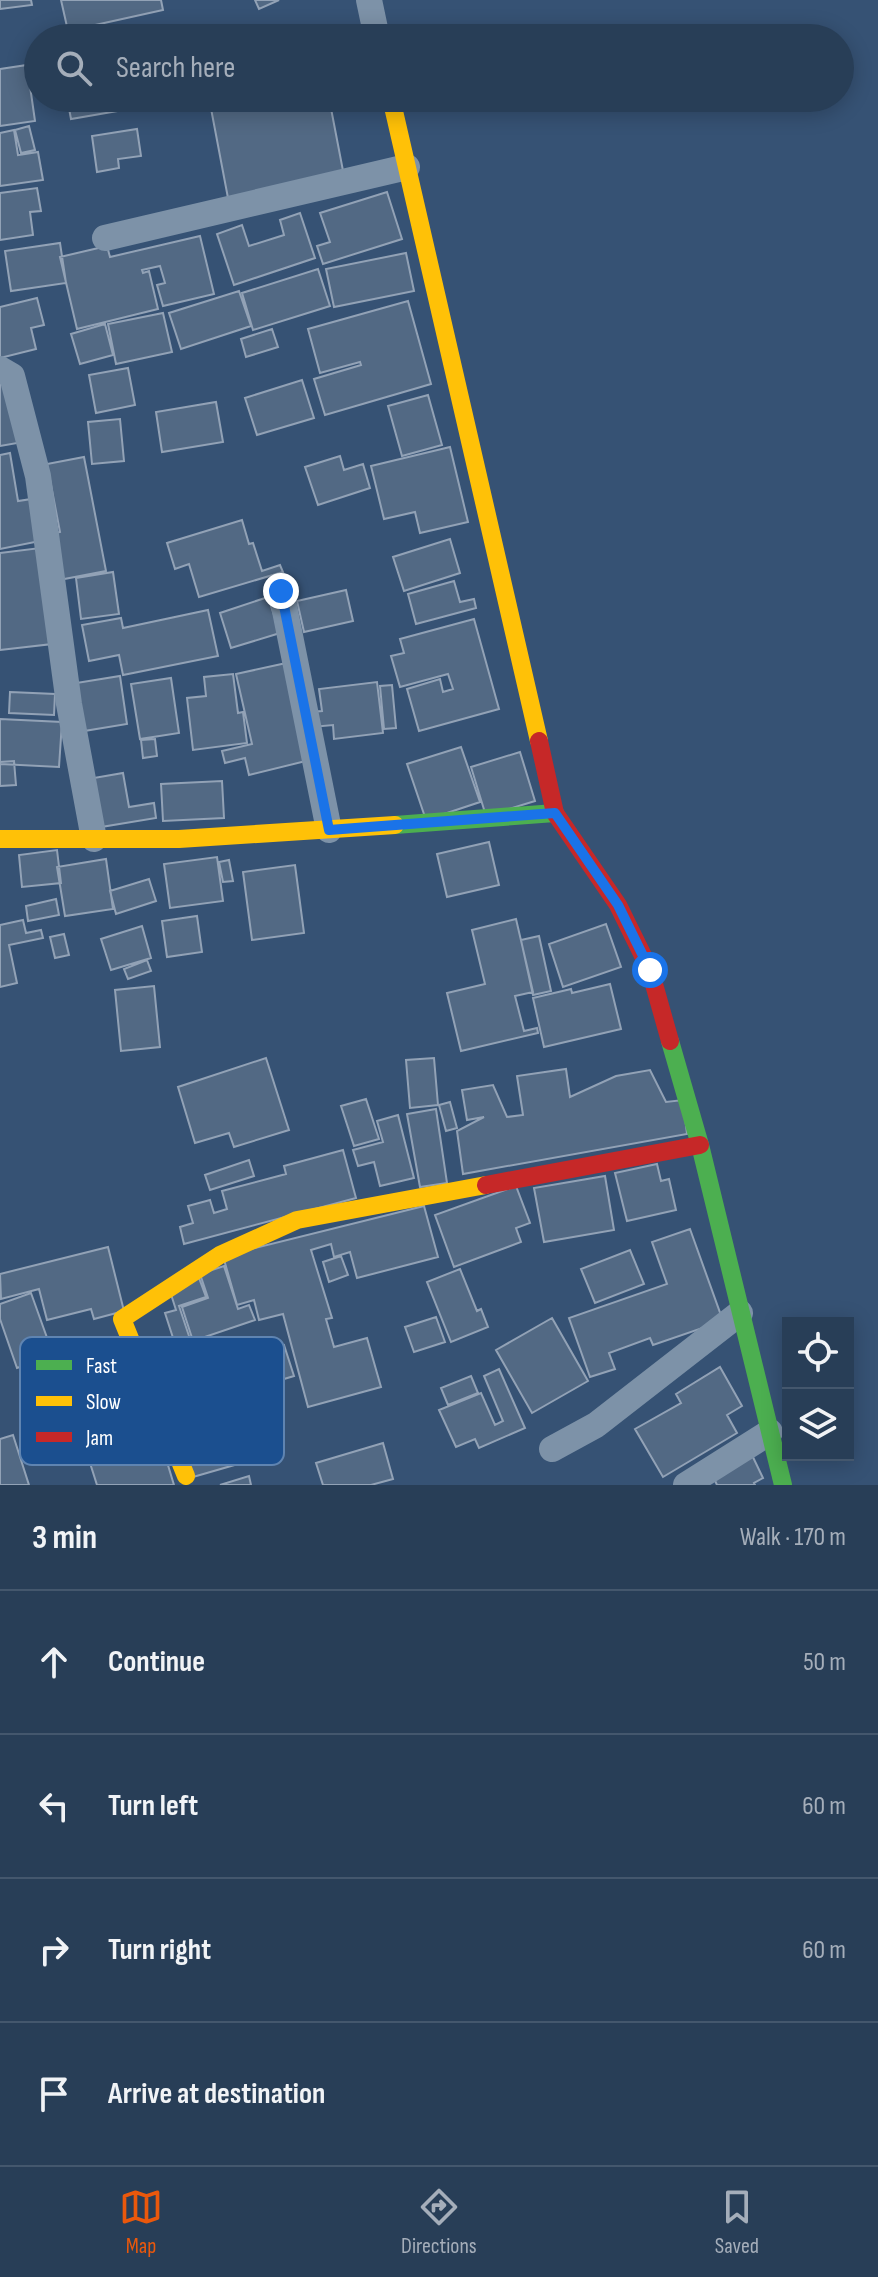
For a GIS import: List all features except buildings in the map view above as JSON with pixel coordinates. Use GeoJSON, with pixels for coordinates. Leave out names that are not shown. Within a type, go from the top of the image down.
{"type":"FeatureCollection","features":[{"type":"Feature","properties":{"kind":"street"},"geometry":{"type":"LineString","coordinates":[[369,0],[374,24]]}},
{"type":"Feature","properties":{"kind":"street"},"geometry":{"type":"LineString","coordinates":[[394,112],[555,813],[618,905],[650,970],[700,1145],[783,1485]]}},
{"type":"Feature","properties":{"kind":"street"},"geometry":{"type":"LineString","coordinates":[[105,238],[407,167]]}},
{"type":"Feature","properties":{"kind":"street"},"geometry":{"type":"LineString","coordinates":[[0,369],[12,376],[38,476],[69,704],[94,839]]}},
{"type":"Feature","properties":{"kind":"street"},"geometry":{"type":"LineString","coordinates":[[281,591],[329,830]]}},
{"type":"Feature","properties":{"kind":"street"},"geometry":{"type":"LineString","coordinates":[[0,839],[179,839],[555,813]]}},
{"type":"Feature","properties":{"kind":"street"},"geometry":{"type":"LineString","coordinates":[[129,1337],[122,1319],[220,1255],[297,1220],[700,1145]]}},
{"type":"Feature","properties":{"kind":"street"},"geometry":{"type":"LineString","coordinates":[[552,1449],[596,1425],[740,1313]]}},
{"type":"Feature","properties":{"kind":"street"},"geometry":{"type":"LineString","coordinates":[[686,1485],[770,1432]]}},
{"type":"Feature","properties":{"kind":"street"},"geometry":{"type":"LineString","coordinates":[[182,1465],[186,1476]]}},
{"type":"Feature","properties":{"kind":"traffic: fast"},"geometry":{"type":"LineString","coordinates":[[395,825],[555,813]]}},
{"type":"Feature","properties":{"kind":"traffic: fast"},"geometry":{"type":"LineString","coordinates":[[670,1041],[700,1145],[783,1485]]}},
{"type":"Feature","properties":{"kind":"traffic: slow"},"geometry":{"type":"LineString","coordinates":[[394,112],[539,741]]}},
{"type":"Feature","properties":{"kind":"traffic: slow"},"geometry":{"type":"LineString","coordinates":[[0,839],[179,839],[395,825]]}},
{"type":"Feature","properties":{"kind":"traffic: slow"},"geometry":{"type":"LineString","coordinates":[[129,1337],[122,1319],[220,1255],[297,1220],[486,1185]]}},
{"type":"Feature","properties":{"kind":"traffic: slow"},"geometry":{"type":"LineString","coordinates":[[182,1465],[186,1476]]}},
{"type":"Feature","properties":{"kind":"traffic: jam"},"geometry":{"type":"LineString","coordinates":[[539,741],[555,813],[618,905],[650,970],[670,1041]]}},
{"type":"Feature","properties":{"kind":"traffic: jam"},"geometry":{"type":"LineString","coordinates":[[486,1185],[700,1145]]}},
{"type":"Feature","properties":{"kind":"route"},"geometry":{"type":"LineString","coordinates":[[281,591],[329,830],[555,813],[618,905],[650,970]]}}]}
